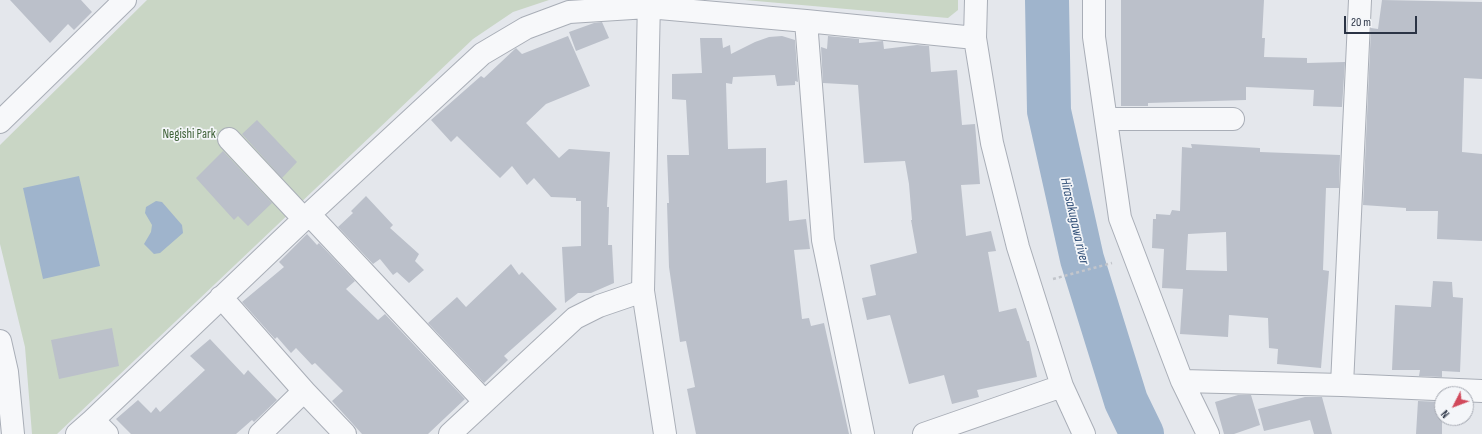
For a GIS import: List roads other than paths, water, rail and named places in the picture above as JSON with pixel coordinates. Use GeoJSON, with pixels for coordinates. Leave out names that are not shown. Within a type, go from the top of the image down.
{"type":"FeatureCollection","features":[{"type":"Feature","properties":{"kind":"street"},"geometry":{"type":"LineString","coordinates":[[0,122],[125,0]]}},
{"type":"Feature","properties":{"kind":"street"},"geometry":{"type":"LineString","coordinates":[[976,0],[975,38],[992,143],[1018,247],[1062,386],[1084,434]]}},
{"type":"Feature","properties":{"kind":"street"},"geometry":{"type":"LineString","coordinates":[[1094,0],[1094,37],[1107,119],[1120,218],[1182,381],[1208,434]]}},
{"type":"Feature","properties":{"kind":"street"},"geometry":{"type":"LineString","coordinates":[[1342,385],[1360,0]]}},
{"type":"Feature","properties":{"kind":"street"},"geometry":{"type":"LineString","coordinates":[[77,434],[100,427],[221,297],[306,216],[482,54],[526,28],[569,12],[649,3],[975,38]]}},
{"type":"Feature","properties":{"kind":"street"},"geometry":{"type":"LineString","coordinates":[[649,3],[643,291],[665,434]]}},
{"type":"Feature","properties":{"kind":"street"},"geometry":{"type":"LineString","coordinates":[[806,21],[823,240],[863,434]]}},
{"type":"Feature","properties":{"kind":"street"},"geometry":{"type":"LineString","coordinates":[[1107,119],[1233,120]]}},
{"type":"Feature","properties":{"kind":"street"},"geometry":{"type":"LineString","coordinates":[[229,139],[306,216],[484,401]]}},
{"type":"Feature","properties":{"kind":"street"},"geometry":{"type":"LineString","coordinates":[[450,434],[575,318],[599,306],[643,291]]}},
{"type":"Feature","properties":{"kind":"street"},"geometry":{"type":"LineString","coordinates":[[221,297],[304,391],[346,434]]}},
{"type":"Feature","properties":{"kind":"street"},"geometry":{"type":"LineString","coordinates":[[0,341],[7,372],[14,434]]}},
{"type":"Feature","properties":{"kind":"street"},"geometry":{"type":"LineString","coordinates":[[1182,381],[1342,385],[1482,391]]}},
{"type":"Feature","properties":{"kind":"street"},"geometry":{"type":"LineString","coordinates":[[924,434],[1062,386]]}},
{"type":"Feature","properties":{"kind":"street"},"geometry":{"type":"LineString","coordinates":[[260,434],[304,391]]}},
{"type":"Feature","properties":{"kind":"water"},"geometry":{"type":"Polygon","coordinates":[[[79,176],[100,266],[43,279],[23,188],[79,176]]]}},
{"type":"Feature","properties":{"kind":"water"},"geometry":{"type":"Polygon","coordinates":[[[156,201],[162,202],[182,225],[183,233],[160,253],[154,254],[144,244],[151,232],[152,225],[145,213],[146,207],[156,201]]]}},
{"type":"Feature","properties":{"kind":"waterway","name":"Hirasakugawa river"},"geometry":{"type":"LineString","coordinates":[[1047,0],[1049,111],[1082,259],[1126,401],[1142,434]]}},
{"type":"Feature","properties":{"kind":"park label","name":"Negishi Park"},"geometry":{"type":"Point","coordinates":[189,135]}}]}
